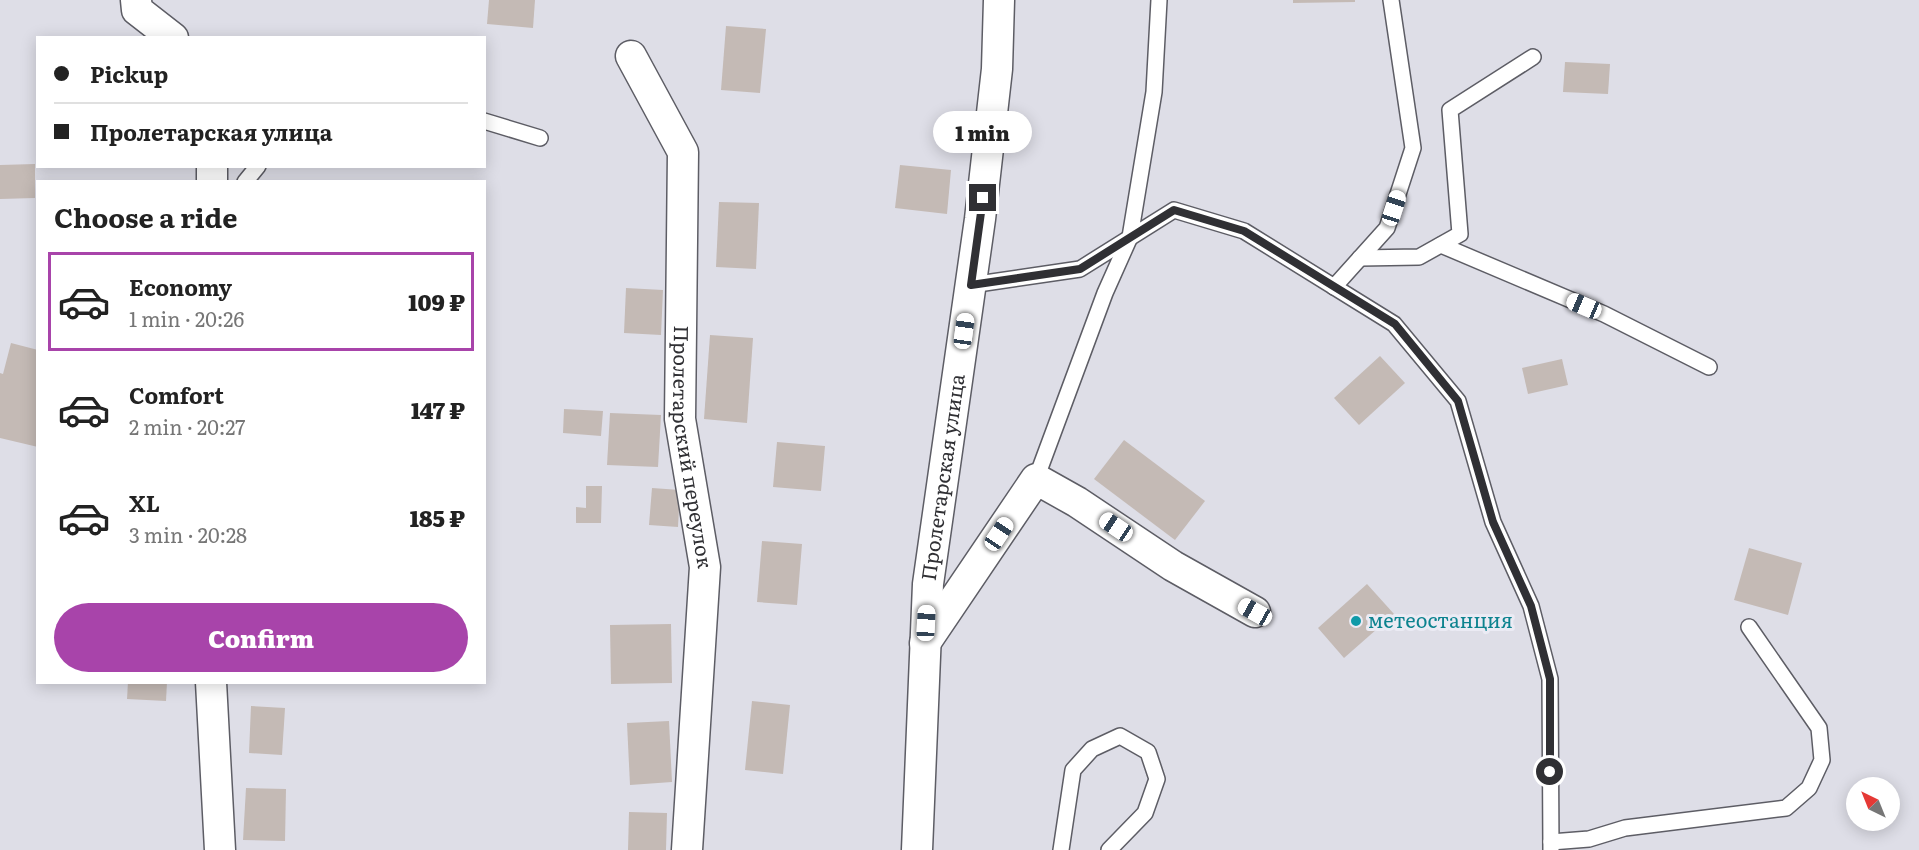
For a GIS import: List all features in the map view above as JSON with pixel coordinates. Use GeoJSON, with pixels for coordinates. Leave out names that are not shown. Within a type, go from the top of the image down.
{"type":"FeatureCollection","features":[{"type":"Feature","properties":{"kind":"street"},"geometry":{"type":"LineString","coordinates":[[136,0],[137,10],[170,36]]}},
{"type":"Feature","properties":{"kind":"street","name":"Пролетарская улица"},"geometry":{"type":"LineString","coordinates":[[917,850],[928,584],[971,285],[997,69],[999,0]]}},
{"type":"Feature","properties":{"kind":"street","name":"Пролетарский переулок"},"geometry":{"type":"LineString","coordinates":[[631,56],[683,152],[680,419],[705,567],[687,850]]}},
{"type":"Feature","properties":{"kind":"street"},"geometry":{"type":"LineString","coordinates":[[926,643],[1036,479],[1077,502],[1173,566],[1255,612]]}},
{"type":"Feature","properties":{"kind":"street"},"geometry":{"type":"LineString","coordinates":[[211,684],[220,850]]}},
{"type":"Feature","properties":{"kind":"lane"},"geometry":{"type":"LineString","coordinates":[[1036,479],[1105,293],[1130,237],[1154,92],[1159,0]]}},
{"type":"Feature","properties":{"kind":"lane"},"geometry":{"type":"LineString","coordinates":[[1334,287],[1387,228],[1413,148],[1391,0]]}},
{"type":"Feature","properties":{"kind":"lane"},"geometry":{"type":"LineString","coordinates":[[1360,258],[1419,257],[1460,234],[1450,110],[1533,57]]}},
{"type":"Feature","properties":{"kind":"lane"},"geometry":{"type":"LineString","coordinates":[[486,122],[540,138]]}},
{"type":"Feature","properties":{"kind":"lane"},"geometry":{"type":"LineString","coordinates":[[247,180],[256,168]]}},
{"type":"Feature","properties":{"kind":"lane"},"geometry":{"type":"LineString","coordinates":[[971,285],[1080,269],[1174,210],[1244,231],[1395,324],[1458,401],[1493,522],[1531,606],[1550,679],[1551,846],[1589,839],[1625,828],[1786,808],[1809,788],[1822,760],[1819,728],[1749,627]]}},
{"type":"Feature","properties":{"kind":"lane"},"geometry":{"type":"LineString","coordinates":[[1441,245],[1604,314],[1709,367]]}},
{"type":"Feature","properties":{"kind":"lane"},"geometry":{"type":"LineString","coordinates":[[1061,850],[1073,770],[1092,748],[1120,736],[1148,752],[1156,779],[1145,813],[1110,850]]}},
{"type":"Feature","properties":{"kind":"building"},"geometry":{"type":"Polygon","coordinates":[[[489,0],[535,0],[533,28],[487,24],[489,0]]]}},
{"type":"Feature","properties":{"kind":"building"},"geometry":{"type":"Polygon","coordinates":[[[1293,0],[1355,0],[1355,2],[1293,3],[1293,0]]]}},
{"type":"Feature","properties":{"kind":"building"},"geometry":{"type":"Polygon","coordinates":[[[726,26],[766,29],[760,93],[721,90],[726,26]]]}},
{"type":"Feature","properties":{"kind":"building"},"geometry":{"type":"Polygon","coordinates":[[[1565,62],[1610,64],[1608,94],[1563,92],[1565,62]]]}},
{"type":"Feature","properties":{"kind":"building"},"geometry":{"type":"Polygon","coordinates":[[[35,164],[35,198],[0,199],[0,165],[35,164]]]}},
{"type":"Feature","properties":{"kind":"building"},"geometry":{"type":"Polygon","coordinates":[[[900,165],[951,170],[947,214],[895,208],[900,165]]]}},
{"type":"Feature","properties":{"kind":"building"},"geometry":{"type":"Polygon","coordinates":[[[719,202],[759,203],[756,269],[716,267],[719,202]]]}},
{"type":"Feature","properties":{"kind":"building"},"geometry":{"type":"Polygon","coordinates":[[[626,288],[663,290],[661,335],[624,333],[626,288]]]}},
{"type":"Feature","properties":{"kind":"building"},"geometry":{"type":"Polygon","coordinates":[[[710,335],[753,338],[747,423],[704,419],[710,335]]]}},
{"type":"Feature","properties":{"kind":"building"},"geometry":{"type":"Polygon","coordinates":[[[11,343],[36,349],[36,447],[0,438],[0,373],[3,374],[11,343]]]}},
{"type":"Feature","properties":{"kind":"building"},"geometry":{"type":"Polygon","coordinates":[[[1380,356],[1405,383],[1359,425],[1334,398],[1380,356]]]}},
{"type":"Feature","properties":{"kind":"building"},"geometry":{"type":"Polygon","coordinates":[[[1562,359],[1568,385],[1528,394],[1522,368],[1562,359]]]}},
{"type":"Feature","properties":{"kind":"building"},"geometry":{"type":"Polygon","coordinates":[[[564,409],[603,411],[601,436],[563,433],[564,409]]]}},
{"type":"Feature","properties":{"kind":"building"},"geometry":{"type":"Polygon","coordinates":[[[610,413],[661,415],[658,467],[607,465],[610,413]]]}},
{"type":"Feature","properties":{"kind":"building"},"geometry":{"type":"Polygon","coordinates":[[[1124,440],[1205,501],[1175,540],[1094,479],[1124,440]]]}},
{"type":"Feature","properties":{"kind":"building"},"geometry":{"type":"Polygon","coordinates":[[[777,442],[825,446],[821,491],[773,487],[777,442]]]}},
{"type":"Feature","properties":{"kind":"building"},"geometry":{"type":"Polygon","coordinates":[[[586,486],[602,486],[601,523],[576,523],[576,507],[586,508],[586,486]]]}},
{"type":"Feature","properties":{"kind":"building"},"geometry":{"type":"Polygon","coordinates":[[[652,488],[680,490],[678,527],[649,525],[652,488]]]}},
{"type":"Feature","properties":{"kind":"building"},"geometry":{"type":"Polygon","coordinates":[[[762,541],[802,544],[797,605],[757,602],[762,541]]]}},
{"type":"Feature","properties":{"kind":"building"},"geometry":{"type":"Polygon","coordinates":[[[1749,548],[1802,563],[1788,615],[1734,600],[1749,548]]]}},
{"type":"Feature","properties":{"kind":"building","name":"метеостанция"},"geometry":{"type":"Polygon","coordinates":[[[1367,584],[1394,614],[1344,658],[1318,628],[1367,584]]]}},
{"type":"Feature","properties":{"kind":"building"},"geometry":{"type":"Polygon","coordinates":[[[671,624],[672,683],[611,684],[610,625],[671,624]]]}},
{"type":"Feature","properties":{"kind":"building"},"geometry":{"type":"Polygon","coordinates":[[[128,684],[167,684],[166,701],[127,699],[128,684]]]}},
{"type":"Feature","properties":{"kind":"building"},"geometry":{"type":"Polygon","coordinates":[[[752,701],[790,705],[783,774],[745,770],[752,701]]]}},
{"type":"Feature","properties":{"kind":"building"},"geometry":{"type":"Polygon","coordinates":[[[251,706],[285,708],[282,755],[249,753],[251,706]]]}},
{"type":"Feature","properties":{"kind":"building"},"geometry":{"type":"Polygon","coordinates":[[[669,721],[672,782],[630,785],[627,723],[669,721]]]}},
{"type":"Feature","properties":{"kind":"building"},"geometry":{"type":"Polygon","coordinates":[[[246,788],[286,789],[285,841],[243,840],[246,788]]]}},
{"type":"Feature","properties":{"kind":"building"},"geometry":{"type":"Polygon","coordinates":[[[629,812],[667,813],[666,850],[628,850],[629,812]]]}},
{"type":"Feature","properties":{"kind":"place","name":"метеостанция"},"geometry":{"type":"Point","coordinates":[1356,621]}},
{"type":"Feature","properties":{"kind":"route"},"geometry":{"type":"LineString","coordinates":[[983,198],[971,285],[1080,269],[1174,210],[1244,231],[1395,324],[1458,401],[1493,522],[1531,606],[1550,679],[1550,772]]}}]}
